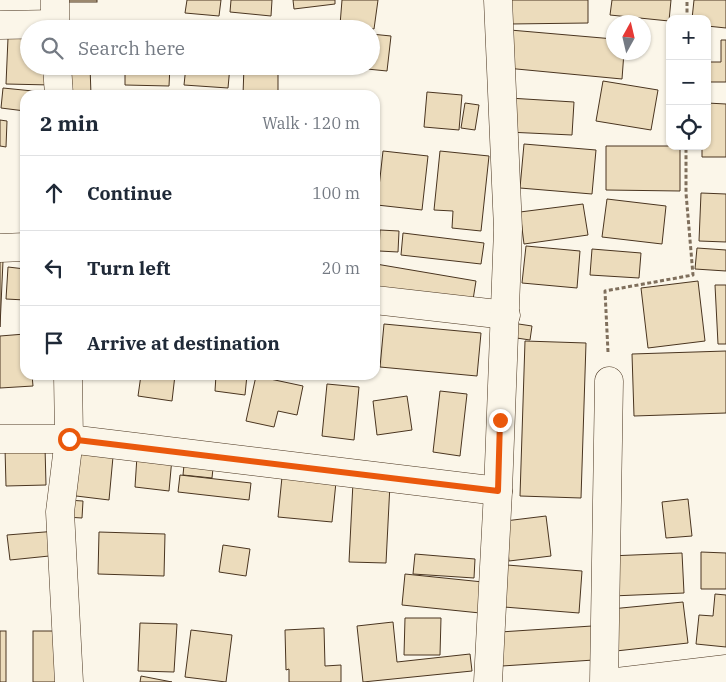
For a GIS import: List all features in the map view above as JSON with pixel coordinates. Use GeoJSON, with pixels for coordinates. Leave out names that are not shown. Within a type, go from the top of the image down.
{"type":"FeatureCollection","features":[{"type":"Feature","properties":{"kind":"street"},"geometry":{"type":"LineString","coordinates":[[488,682],[506,315],[508,229],[498,0]]}},
{"type":"Feature","properties":{"kind":"street"},"geometry":{"type":"LineString","coordinates":[[39,20],[55,18]]}},
{"type":"Feature","properties":{"kind":"street"},"geometry":{"type":"LineString","coordinates":[[0,25],[20,22]]}},
{"type":"Feature","properties":{"kind":"street"},"geometry":{"type":"LineString","coordinates":[[57,75],[58,90]]}},
{"type":"Feature","properties":{"kind":"street"},"geometry":{"type":"LineString","coordinates":[[0,248],[20,247]]}},
{"type":"Feature","properties":{"kind":"street"},"geometry":{"type":"LineString","coordinates":[[380,301],[506,315]]}},
{"type":"Feature","properties":{"kind":"street"},"geometry":{"type":"LineString","coordinates":[[68,380],[69,439],[60,512],[69,682]]}},
{"type":"Feature","properties":{"kind":"street"},"geometry":{"type":"LineString","coordinates":[[604,682],[609,381]]}},
{"type":"Feature","properties":{"kind":"street"},"geometry":{"type":"LineString","coordinates":[[0,439],[69,439],[498,491]]}},
{"type":"Feature","properties":{"kind":"street"},"geometry":{"type":"LineString","coordinates":[[617,682],[726,669]]}},
{"type":"Feature","properties":{"kind":"path"},"geometry":{"type":"LineString","coordinates":[[687,0],[687,15]]}},
{"type":"Feature","properties":{"kind":"path"},"geometry":{"type":"LineString","coordinates":[[609,381],[605,291],[693,275],[686,193],[686,150]]}},
{"type":"Feature","properties":{"kind":"building"},"geometry":{"type":"Polygon","coordinates":[[[64,0],[97,0],[97,2],[64,2],[64,0]]]}},
{"type":"Feature","properties":{"kind":"building"},"geometry":{"type":"Polygon","coordinates":[[[187,0],[221,0],[219,16],[185,13],[187,0]]]}},
{"type":"Feature","properties":{"kind":"building"},"geometry":{"type":"Polygon","coordinates":[[[231,0],[272,0],[271,16],[230,12],[231,0]]]}},
{"type":"Feature","properties":{"kind":"building"},"geometry":{"type":"Polygon","coordinates":[[[293,0],[335,0],[335,4],[294,9],[293,0]]]}},
{"type":"Feature","properties":{"kind":"building"},"geometry":{"type":"Polygon","coordinates":[[[342,0],[378,0],[375,20],[340,20],[342,0]]]}},
{"type":"Feature","properties":{"kind":"building"},"geometry":{"type":"Polygon","coordinates":[[[510,0],[588,0],[588,23],[510,24],[510,0]]]}},
{"type":"Feature","properties":{"kind":"building"},"geometry":{"type":"Polygon","coordinates":[[[612,0],[671,0],[670,15],[666,15],[666,21],[651,19],[651,15],[610,15],[612,0]]]}},
{"type":"Feature","properties":{"kind":"building"},"geometry":{"type":"Polygon","coordinates":[[[694,0],[726,0],[726,28],[711,26],[711,15],[692,15],[694,0]]]}},
{"type":"Feature","properties":{"kind":"building"},"geometry":{"type":"Polygon","coordinates":[[[510,30],[606,38],[606,60],[623,60],[622,79],[506,68],[510,30]]]}},
{"type":"Feature","properties":{"kind":"building"},"geometry":{"type":"Polygon","coordinates":[[[380,35],[391,36],[387,71],[380,70],[380,35]]]}},
{"type":"Feature","properties":{"kind":"building"},"geometry":{"type":"Polygon","coordinates":[[[8,38],[20,39],[20,75],[51,75],[51,85],[6,84],[8,38]]]}},
{"type":"Feature","properties":{"kind":"building"},"geometry":{"type":"Polygon","coordinates":[[[721,40],[726,40],[726,82],[711,82],[711,62],[721,62],[721,40]]]}},
{"type":"Feature","properties":{"kind":"building"},"geometry":{"type":"Polygon","coordinates":[[[61,75],[90,75],[91,90],[61,90],[61,75]]]}},
{"type":"Feature","properties":{"kind":"building"},"geometry":{"type":"Polygon","coordinates":[[[125,75],[170,75],[169,86],[125,85],[125,75]]]}},
{"type":"Feature","properties":{"kind":"building"},"geometry":{"type":"Polygon","coordinates":[[[185,75],[229,75],[228,88],[184,85],[185,75]]]}},
{"type":"Feature","properties":{"kind":"building"},"geometry":{"type":"Polygon","coordinates":[[[244,75],[278,75],[278,90],[243,90],[244,75]]]}},
{"type":"Feature","properties":{"kind":"building"},"geometry":{"type":"Polygon","coordinates":[[[603,81],[658,90],[651,130],[596,121],[603,81]]]}},
{"type":"Feature","properties":{"kind":"building"},"geometry":{"type":"Polygon","coordinates":[[[3,88],[23,90],[20,90],[20,110],[1,108],[3,88]]]}},
{"type":"Feature","properties":{"kind":"building"},"geometry":{"type":"Polygon","coordinates":[[[427,92],[462,95],[459,130],[424,127],[427,92]]]}},
{"type":"Feature","properties":{"kind":"building"},"geometry":{"type":"Polygon","coordinates":[[[509,98],[574,102],[572,135],[507,132],[509,98]]]}},
{"type":"Feature","properties":{"kind":"building"},"geometry":{"type":"Polygon","coordinates":[[[465,103],[479,105],[475,130],[461,128],[465,103]]]}},
{"type":"Feature","properties":{"kind":"building"},"geometry":{"type":"Polygon","coordinates":[[[711,103],[726,104],[726,157],[702,157],[702,150],[711,150],[711,103]]]}},
{"type":"Feature","properties":{"kind":"building"},"geometry":{"type":"Polygon","coordinates":[[[0,120],[7,121],[6,147],[0,146],[0,120]]]}},
{"type":"Feature","properties":{"kind":"building"},"geometry":{"type":"Polygon","coordinates":[[[524,144],[596,150],[592,194],[520,188],[524,144]]]}},
{"type":"Feature","properties":{"kind":"building"},"geometry":{"type":"Polygon","coordinates":[[[606,146],[666,146],[666,150],[680,150],[680,191],[606,190],[606,146]]]}},
{"type":"Feature","properties":{"kind":"building"},"geometry":{"type":"Polygon","coordinates":[[[383,151],[428,156],[422,210],[380,205],[380,178],[383,151]]]}},
{"type":"Feature","properties":{"kind":"building"},"geometry":{"type":"Polygon","coordinates":[[[440,151],[489,156],[481,231],[452,228],[453,211],[434,210],[440,151]]]}},
{"type":"Feature","properties":{"kind":"building"},"geometry":{"type":"Polygon","coordinates":[[[701,193],[726,194],[726,242],[699,241],[701,193]]]}},
{"type":"Feature","properties":{"kind":"building"},"geometry":{"type":"Polygon","coordinates":[[[607,199],[666,206],[662,244],[602,237],[607,199]]]}},
{"type":"Feature","properties":{"kind":"building"},"geometry":{"type":"Polygon","coordinates":[[[583,204],[588,235],[524,244],[520,212],[583,204]]]}},
{"type":"Feature","properties":{"kind":"building"},"geometry":{"type":"Polygon","coordinates":[[[380,230],[399,231],[398,252],[380,251],[380,230]]]}},
{"type":"Feature","properties":{"kind":"building"},"geometry":{"type":"Polygon","coordinates":[[[403,233],[484,243],[481,264],[401,255],[403,233]]]}},
{"type":"Feature","properties":{"kind":"building"},"geometry":{"type":"Polygon","coordinates":[[[526,246],[580,251],[577,288],[522,283],[526,246]]]}},
{"type":"Feature","properties":{"kind":"building"},"geometry":{"type":"Polygon","coordinates":[[[697,248],[726,250],[726,271],[695,269],[697,248]]]}},
{"type":"Feature","properties":{"kind":"building"},"geometry":{"type":"Polygon","coordinates":[[[592,249],[641,253],[639,278],[590,275],[592,249]]]}},
{"type":"Feature","properties":{"kind":"building"},"geometry":{"type":"Polygon","coordinates":[[[0,261],[3,261],[0,327],[0,261]]]}},
{"type":"Feature","properties":{"kind":"building"},"geometry":{"type":"Polygon","coordinates":[[[380,265],[476,281],[472,306],[380,291],[380,265]]]}},
{"type":"Feature","properties":{"kind":"building"},"geometry":{"type":"Polygon","coordinates":[[[8,267],[20,268],[20,300],[6,299],[8,267]]]}},
{"type":"Feature","properties":{"kind":"building"},"geometry":{"type":"Polygon","coordinates":[[[698,281],[705,341],[648,348],[641,288],[698,281]]]}},
{"type":"Feature","properties":{"kind":"building"},"geometry":{"type":"Polygon","coordinates":[[[715,285],[726,285],[726,344],[718,344],[715,285]]]}},
{"type":"Feature","properties":{"kind":"building"},"geometry":{"type":"Polygon","coordinates":[[[512,323],[532,326],[530,340],[510,337],[512,323]]]}},
{"type":"Feature","properties":{"kind":"building"},"geometry":{"type":"Polygon","coordinates":[[[384,324],[481,333],[477,376],[380,367],[384,324]]]}},
{"type":"Feature","properties":{"kind":"building"},"geometry":{"type":"Polygon","coordinates":[[[20,334],[20,380],[32,380],[33,386],[0,388],[0,336],[20,334]]]}},
{"type":"Feature","properties":{"kind":"building"},"geometry":{"type":"Polygon","coordinates":[[[525,341],[586,343],[581,498],[520,496],[525,341]]]}},
{"type":"Feature","properties":{"kind":"building"},"geometry":{"type":"Polygon","coordinates":[[[726,351],[726,413],[634,416],[632,354],[726,351]]]}},
{"type":"Feature","properties":{"kind":"building"},"geometry":{"type":"Polygon","coordinates":[[[140,380],[174,380],[172,401],[138,396],[140,380]]]}},
{"type":"Feature","properties":{"kind":"building"},"geometry":{"type":"Polygon","coordinates":[[[216,380],[246,380],[245,395],[215,391],[216,380]]]}},
{"type":"Feature","properties":{"kind":"building"},"geometry":{"type":"Polygon","coordinates":[[[255,380],[275,380],[303,386],[297,415],[278,411],[274,427],[246,421],[255,380]]]}},
{"type":"Feature","properties":{"kind":"building"},"geometry":{"type":"Polygon","coordinates":[[[327,384],[359,387],[354,440],[322,436],[327,384]]]}},
{"type":"Feature","properties":{"kind":"building"},"geometry":{"type":"Polygon","coordinates":[[[440,391],[467,394],[460,456],[433,452],[440,391]]]}},
{"type":"Feature","properties":{"kind":"building"},"geometry":{"type":"Polygon","coordinates":[[[407,396],[412,430],[377,435],[373,401],[407,396]]]}},
{"type":"Feature","properties":{"kind":"building"},"geometry":{"type":"Polygon","coordinates":[[[74,442],[114,446],[109,500],[68,495],[74,442]]]}},
{"type":"Feature","properties":{"kind":"building"},"geometry":{"type":"Polygon","coordinates":[[[186,445],[215,449],[212,478],[183,475],[186,445]]]}},
{"type":"Feature","properties":{"kind":"building"},"geometry":{"type":"Polygon","coordinates":[[[45,447],[46,485],[6,486],[5,448],[45,447]]]}},
{"type":"Feature","properties":{"kind":"building"},"geometry":{"type":"Polygon","coordinates":[[[137,456],[172,458],[169,491],[135,487],[137,456]]]}},
{"type":"Feature","properties":{"kind":"building"},"geometry":{"type":"Polygon","coordinates":[[[180,475],[251,483],[249,500],[178,492],[180,475]]]}},
{"type":"Feature","properties":{"kind":"building"},"geometry":{"type":"Polygon","coordinates":[[[282,477],[336,482],[332,522],[278,517],[282,477]]]}},
{"type":"Feature","properties":{"kind":"building"},"geometry":{"type":"Polygon","coordinates":[[[353,482],[390,484],[386,563],[349,562],[353,482]]]}},
{"type":"Feature","properties":{"kind":"building"},"geometry":{"type":"Polygon","coordinates":[[[688,499],[692,536],[666,538],[662,502],[688,499]]]}},
{"type":"Feature","properties":{"kind":"building"},"geometry":{"type":"Polygon","coordinates":[[[67,500],[83,501],[82,518],[66,517],[67,500]]]}},
{"type":"Feature","properties":{"kind":"building"},"geometry":{"type":"Polygon","coordinates":[[[546,516],[551,556],[509,561],[505,521],[546,516]]]}},
{"type":"Feature","properties":{"kind":"building"},"geometry":{"type":"Polygon","coordinates":[[[57,531],[59,555],[10,560],[7,535],[57,531]]]}},
{"type":"Feature","properties":{"kind":"building"},"geometry":{"type":"Polygon","coordinates":[[[99,532],[165,534],[164,576],[98,574],[99,532]]]}},
{"type":"Feature","properties":{"kind":"building"},"geometry":{"type":"Polygon","coordinates":[[[223,545],[250,549],[246,576],[219,572],[223,545]]]}},
{"type":"Feature","properties":{"kind":"building"},"geometry":{"type":"Polygon","coordinates":[[[701,552],[726,553],[726,589],[701,589],[701,552]]]}},
{"type":"Feature","properties":{"kind":"building"},"geometry":{"type":"Polygon","coordinates":[[[682,553],[684,593],[612,596],[609,556],[682,553]]]}},
{"type":"Feature","properties":{"kind":"building"},"geometry":{"type":"Polygon","coordinates":[[[415,554],[475,559],[474,578],[413,574],[415,554]]]}},
{"type":"Feature","properties":{"kind":"building"},"geometry":{"type":"Polygon","coordinates":[[[507,565],[582,571],[579,613],[504,607],[507,565]]]}},
{"type":"Feature","properties":{"kind":"building"},"geometry":{"type":"Polygon","coordinates":[[[405,574],[483,582],[480,613],[402,605],[405,574]]]}},
{"type":"Feature","properties":{"kind":"building"},"geometry":{"type":"Polygon","coordinates":[[[715,594],[726,595],[726,647],[696,644],[699,615],[713,616],[715,594]]]}},
{"type":"Feature","properties":{"kind":"building"},"geometry":{"type":"Polygon","coordinates":[[[683,602],[688,643],[616,651],[611,609],[683,602]]]}},
{"type":"Feature","properties":{"kind":"building"},"geometry":{"type":"Polygon","coordinates":[[[405,618],[441,618],[440,655],[404,655],[405,618]]]}},
{"type":"Feature","properties":{"kind":"building"},"geometry":{"type":"Polygon","coordinates":[[[393,622],[397,662],[470,654],[472,671],[363,682],[357,626],[393,622]]]}},
{"type":"Feature","properties":{"kind":"building"},"geometry":{"type":"Polygon","coordinates":[[[140,623],[177,624],[174,672],[138,671],[140,623]]]}},
{"type":"Feature","properties":{"kind":"building"},"geometry":{"type":"Polygon","coordinates":[[[592,626],[594,660],[502,666],[500,632],[592,626]]]}},
{"type":"Feature","properties":{"kind":"building"},"geometry":{"type":"Polygon","coordinates":[[[324,628],[325,666],[341,665],[341,682],[289,682],[289,669],[286,670],[285,630],[324,628]]]}},
{"type":"Feature","properties":{"kind":"building"},"geometry":{"type":"Polygon","coordinates":[[[191,630],[232,635],[226,682],[185,677],[191,630]]]}},
{"type":"Feature","properties":{"kind":"building"},"geometry":{"type":"Polygon","coordinates":[[[0,631],[6,631],[6,682],[0,682],[0,631]]]}},
{"type":"Feature","properties":{"kind":"building"},"geometry":{"type":"Polygon","coordinates":[[[33,631],[64,631],[64,682],[33,682],[33,631]]]}},
{"type":"Feature","properties":{"kind":"building"},"geometry":{"type":"Polygon","coordinates":[[[141,676],[172,682],[140,682],[141,676]]]}},
{"type":"Feature","properties":{"kind":"route"},"geometry":{"type":"LineString","coordinates":[[69,439],[498,491],[500,420]]}}]}
